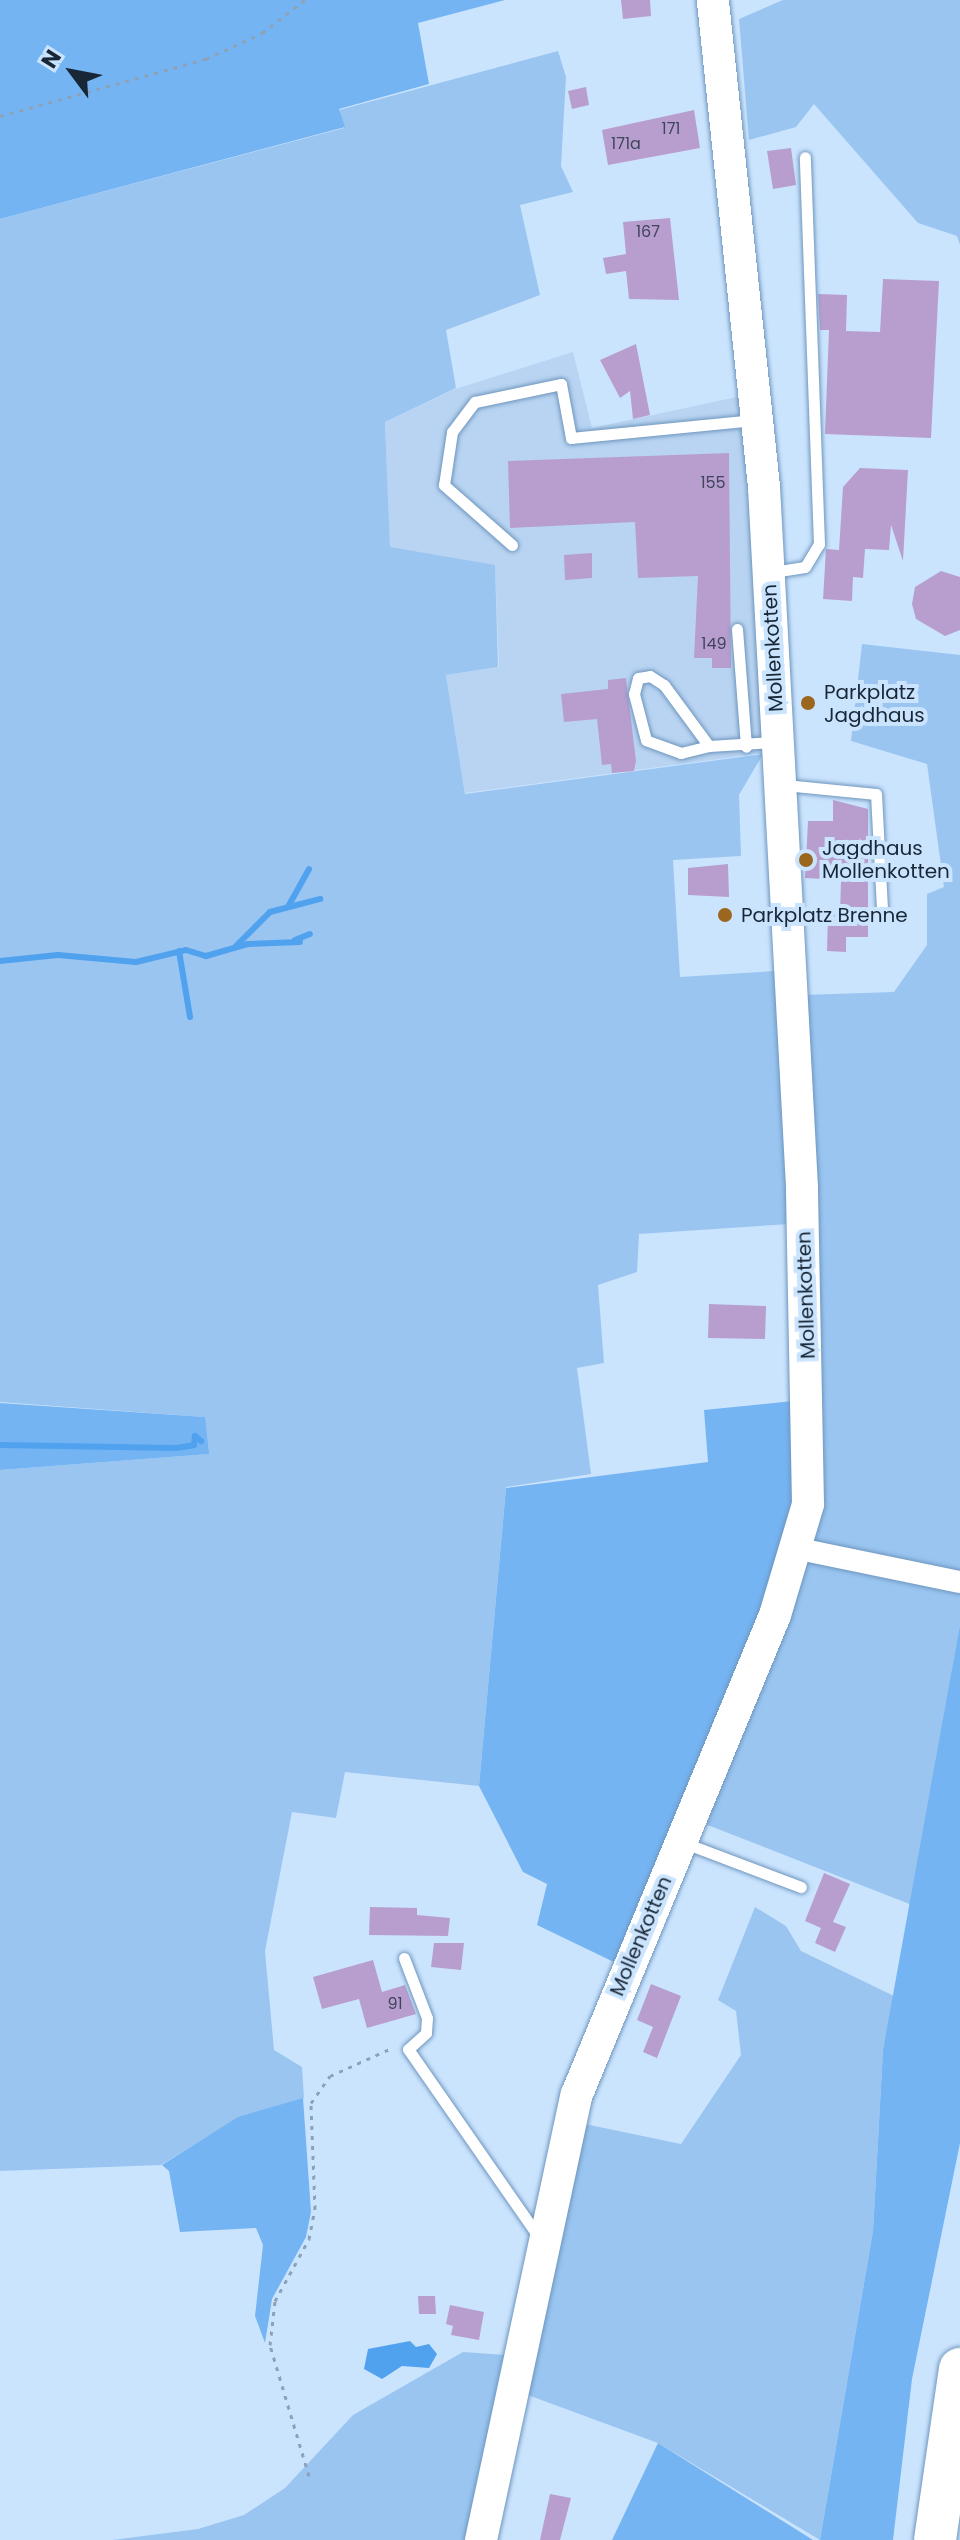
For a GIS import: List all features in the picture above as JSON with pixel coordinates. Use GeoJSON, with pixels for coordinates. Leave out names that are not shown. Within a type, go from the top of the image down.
{"type":"FeatureCollection","features":[{"type":"Feature","properties":{"kind":"highway"},"geometry":{"type":"LineString","coordinates":[[935,2540],[960,2369]]}},
{"type":"Feature","properties":{"kind":"highway"},"geometry":{"type":"LineString","coordinates":[[953,2540],[960,2486]]}},
{"type":"Feature","properties":{"kind":"main road","name":"Mollenkotten"},"geometry":{"type":"LineString","coordinates":[[481,2540],[542,2243],[577,2094],[799,1549],[808,1504],[810,1380],[759,419],[713,0]]}},
{"type":"Feature","properties":{"kind":"street"},"geometry":{"type":"LineString","coordinates":[[799,1549],[960,1582]]}},
{"type":"Feature","properties":{"kind":"lane"},"geometry":{"type":"LineString","coordinates":[[768,572],[805,567],[819,544],[805,157]]}},
{"type":"Feature","properties":{"kind":"lane"},"geometry":{"type":"LineString","coordinates":[[512,545],[444,485],[452,432],[475,402],[561,384],[571,438],[759,419]]}},
{"type":"Feature","properties":{"kind":"lane"},"geometry":{"type":"LineString","coordinates":[[737,629],[746,747]]}},
{"type":"Feature","properties":{"kind":"lane"},"geometry":{"type":"LineString","coordinates":[[709,746],[664,685],[650,676],[638,678],[634,694],[646,740],[681,753],[709,746],[746,747],[778,742]]}},
{"type":"Feature","properties":{"kind":"lane"},"geometry":{"type":"LineString","coordinates":[[780,785],[876,794],[882,910]]}},
{"type":"Feature","properties":{"kind":"lane"},"geometry":{"type":"LineString","coordinates":[[681,1842],[801,1887]]}},
{"type":"Feature","properties":{"kind":"lane"},"geometry":{"type":"LineString","coordinates":[[404,1958],[427,2018],[426,2033],[408,2049],[542,2243]]}},
{"type":"Feature","properties":{"kind":"path"},"geometry":{"type":"LineString","coordinates":[[0,116],[206,59],[262,33],[305,0]]}},
{"type":"Feature","properties":{"kind":"path"},"geometry":{"type":"LineString","coordinates":[[309,2476],[270,2345],[275,2301],[309,2239],[315,2209],[311,2103],[330,2076],[395,2046],[408,2049]]}},
{"type":"Feature","properties":{"kind":"shaded area"},"geometry":{"type":"Polygon","coordinates":[[[0,0],[505,0],[418,23],[429,84],[339,109],[345,127],[0,219],[0,0]]]}},
{"type":"Feature","properties":{"kind":"shaded area"},"geometry":{"type":"Polygon","coordinates":[[[783,0],[960,0],[960,245],[957,236],[918,223],[814,104],[796,127],[749,140],[739,19],[783,0]]]}},
{"type":"Feature","properties":{"kind":"shaded area"},"geometry":{"type":"Polygon","coordinates":[[[558,51],[566,77],[561,166],[573,192],[520,205],[540,295],[446,330],[456,388],[385,422],[390,547],[495,565],[498,667],[446,675],[465,794],[763,754],[739,795],[741,856],[673,860],[680,977],[775,971],[789,1224],[639,1234],[637,1272],[598,1285],[604,1363],[577,1368],[591,1474],[506,1487],[479,1786],[345,1772],[336,1818],[292,1812],[265,1951],[274,2050],[302,2067],[304,2098],[238,2118],[161,2165],[0,2171],[0,1470],[208,1454],[204,1417],[0,1402],[0,219],[344,128],[339,110],[558,51]]]}},
{"type":"Feature","properties":{"kind":"shaded area"},"geometry":{"type":"Polygon","coordinates":[[[573,352],[592,428],[746,395],[771,752],[465,793],[446,675],[499,667],[495,566],[390,548],[385,422],[455,389],[573,352]]]}},
{"type":"Feature","properties":{"kind":"shaded area"},"geometry":{"type":"Polygon","coordinates":[[[862,644],[960,655],[960,1573],[813,1542],[803,995],[894,992],[927,945],[927,894],[944,887],[927,764],[851,741],[862,644]]]}},
{"type":"Feature","properties":{"kind":"shaded area"},"geometry":{"type":"Polygon","coordinates":[[[793,1401],[796,1457],[788,1544],[616,1963],[537,1925],[547,1884],[523,1872],[479,1786],[506,1488],[708,1462],[704,1410],[793,1401]]]}},
{"type":"Feature","properties":{"kind":"shaded area"},"geometry":{"type":"Polygon","coordinates":[[[0,1403],[205,1417],[209,1454],[0,1470],[0,1403]]]}},
{"type":"Feature","properties":{"kind":"shaded area"},"geometry":{"type":"Polygon","coordinates":[[[806,1558],[960,1590],[960,1625],[912,1905],[700,1822],[806,1558]]]}},
{"type":"Feature","properties":{"kind":"shaded area"},"geometry":{"type":"Polygon","coordinates":[[[960,1625],[960,2143],[912,2379],[893,2540],[820,2540],[873,2231],[883,2050],[960,1625]]]}},
{"type":"Feature","properties":{"kind":"shaded area"},"geometry":{"type":"Polygon","coordinates":[[[755,1907],[786,1926],[801,1951],[894,1996],[883,2050],[873,2231],[820,2540],[658,2443],[517,2391],[580,2123],[681,2144],[741,2055],[736,2011],[718,2000],[755,1907]]]}},
{"type":"Feature","properties":{"kind":"shaded area"},"geometry":{"type":"Polygon","coordinates":[[[303,2098],[311,2212],[306,2237],[272,2299],[265,2343],[255,2316],[263,2245],[256,2228],[180,2232],[169,2171],[162,2165],[238,2117],[303,2098]]]}},
{"type":"Feature","properties":{"kind":"shaded area"},"geometry":{"type":"Polygon","coordinates":[[[410,2341],[416,2347],[429,2344],[437,2354],[429,2368],[402,2366],[382,2379],[364,2369],[368,2349],[410,2341]]]}},
{"type":"Feature","properties":{"kind":"shaded area"},"geometry":{"type":"Polygon","coordinates":[[[463,2352],[506,2355],[468,2540],[112,2540],[198,2529],[244,2515],[285,2488],[353,2415],[463,2352]]]}},
{"type":"Feature","properties":{"kind":"shaded area"},"geometry":{"type":"Polygon","coordinates":[[[658,2443],[813,2540],[612,2540],[658,2443]]]}},
{"type":"Feature","properties":{"kind":"building"},"geometry":{"type":"Polygon","coordinates":[[[621,0],[650,0],[651,16],[623,19],[621,0]]]}},
{"type":"Feature","properties":{"kind":"building"},"geometry":{"type":"Polygon","coordinates":[[[586,87],[589,105],[572,109],[568,91],[586,87]]]}},
{"type":"Feature","properties":{"kind":"building"},"geometry":{"type":"Polygon","coordinates":[[[694,110],[700,148],[608,165],[602,130],[694,110]]]}},
{"type":"Feature","properties":{"kind":"building"},"geometry":{"type":"Polygon","coordinates":[[[791,148],[796,185],[773,189],[767,151],[791,148]]]}},
{"type":"Feature","properties":{"kind":"building"},"geometry":{"type":"Polygon","coordinates":[[[670,218],[679,300],[629,299],[626,271],[606,274],[603,258],[626,254],[623,222],[670,218]]]}},
{"type":"Feature","properties":{"kind":"building"},"geometry":{"type":"Polygon","coordinates":[[[883,279],[939,281],[931,438],[825,434],[829,330],[820,330],[818,294],[847,295],[846,331],[880,332],[883,279]]]}},
{"type":"Feature","properties":{"kind":"building"},"geometry":{"type":"Polygon","coordinates":[[[636,344],[650,415],[633,419],[630,391],[620,398],[600,360],[636,344]]]}},
{"type":"Feature","properties":{"kind":"building"},"geometry":{"type":"Polygon","coordinates":[[[729,453],[731,668],[712,668],[712,658],[694,658],[698,576],[638,578],[635,522],[510,528],[508,461],[729,453]]]}},
{"type":"Feature","properties":{"kind":"building"},"geometry":{"type":"Polygon","coordinates":[[[860,468],[908,470],[903,561],[891,525],[889,550],[865,549],[863,578],[853,577],[852,601],[823,599],[826,549],[839,550],[843,487],[860,468]]]}},
{"type":"Feature","properties":{"kind":"building"},"geometry":{"type":"Polygon","coordinates":[[[592,553],[592,578],[565,580],[564,555],[592,553]]]}},
{"type":"Feature","properties":{"kind":"building"},"geometry":{"type":"Polygon","coordinates":[[[941,571],[960,577],[960,630],[945,636],[916,619],[912,604],[915,587],[941,571]]]}},
{"type":"Feature","properties":{"kind":"building"},"geometry":{"type":"Polygon","coordinates":[[[626,678],[636,761],[634,771],[612,773],[611,764],[602,765],[597,719],[564,722],[561,694],[608,689],[608,680],[626,678]]]}},
{"type":"Feature","properties":{"kind":"building"},"geometry":{"type":"Polygon","coordinates":[[[833,800],[868,809],[868,937],[846,937],[846,952],[827,951],[828,914],[840,914],[841,880],[805,878],[808,821],[833,821],[833,800]]]}},
{"type":"Feature","properties":{"kind":"building"},"geometry":{"type":"Polygon","coordinates":[[[728,864],[729,897],[688,895],[688,868],[728,864]]]}},
{"type":"Feature","properties":{"kind":"building"},"geometry":{"type":"Polygon","coordinates":[[[709,1304],[766,1306],[765,1339],[708,1338],[709,1304]]]}},
{"type":"Feature","properties":{"kind":"building"},"geometry":{"type":"Polygon","coordinates":[[[824,1873],[850,1884],[833,1922],[846,1927],[835,1952],[815,1943],[821,1928],[805,1921],[824,1873]]]}},
{"type":"Feature","properties":{"kind":"building"},"geometry":{"type":"Polygon","coordinates":[[[370,1907],[417,1908],[417,1915],[450,1918],[448,1936],[369,1935],[370,1907]]]}},
{"type":"Feature","properties":{"kind":"building"},"geometry":{"type":"Polygon","coordinates":[[[434,1943],[464,1943],[461,1970],[431,1967],[434,1943]]]}},
{"type":"Feature","properties":{"kind":"building"},"geometry":{"type":"Polygon","coordinates":[[[373,1960],[382,1992],[405,1985],[416,2014],[367,2028],[359,1999],[322,2009],[313,1977],[373,1960]]]}},
{"type":"Feature","properties":{"kind":"building"},"geometry":{"type":"Polygon","coordinates":[[[651,1984],[681,1996],[657,2058],[643,2052],[653,2027],[637,2020],[651,1984]]]}},
{"type":"Feature","properties":{"kind":"building"},"geometry":{"type":"Polygon","coordinates":[[[418,2296],[435,2296],[436,2314],[419,2314],[418,2296]]]}},
{"type":"Feature","properties":{"kind":"building"},"geometry":{"type":"Polygon","coordinates":[[[450,2305],[484,2312],[479,2340],[451,2335],[453,2326],[446,2324],[450,2305]]]}},
{"type":"Feature","properties":{"kind":"building"},"geometry":{"type":"Polygon","coordinates":[[[550,2494],[571,2498],[560,2540],[540,2540],[550,2494]]]}},
{"type":"Feature","properties":{"kind":"waterway"},"geometry":{"type":"LineString","coordinates":[[289,905],[309,869]]}},
{"type":"Feature","properties":{"kind":"waterway"},"geometry":{"type":"LineString","coordinates":[[236,946],[270,912],[320,899]]}},
{"type":"Feature","properties":{"kind":"waterway"},"geometry":{"type":"LineString","coordinates":[[295,940],[310,934]]}},
{"type":"Feature","properties":{"kind":"waterway"},"geometry":{"type":"LineString","coordinates":[[0,961],[58,955],[136,962],[186,950],[206,956],[248,944],[300,942]]}},
{"type":"Feature","properties":{"kind":"waterway"},"geometry":{"type":"LineString","coordinates":[[179,951],[190,1017]]}},
{"type":"Feature","properties":{"kind":"waterway"},"geometry":{"type":"LineString","coordinates":[[0,1445],[176,1448],[194,1445],[195,1436],[201,1441]]}},
{"type":"Feature","properties":{"kind":"place","name":"Parkplatz Jagdhaus"},"geometry":{"type":"Point","coordinates":[808,703]}},
{"type":"Feature","properties":{"kind":"place","name":"Jagdhaus Mollenkotten"},"geometry":{"type":"Point","coordinates":[806,860]}},
{"type":"Feature","properties":{"kind":"place","name":"Parkplatz Brenne"},"geometry":{"type":"Point","coordinates":[725,915]}}]}
